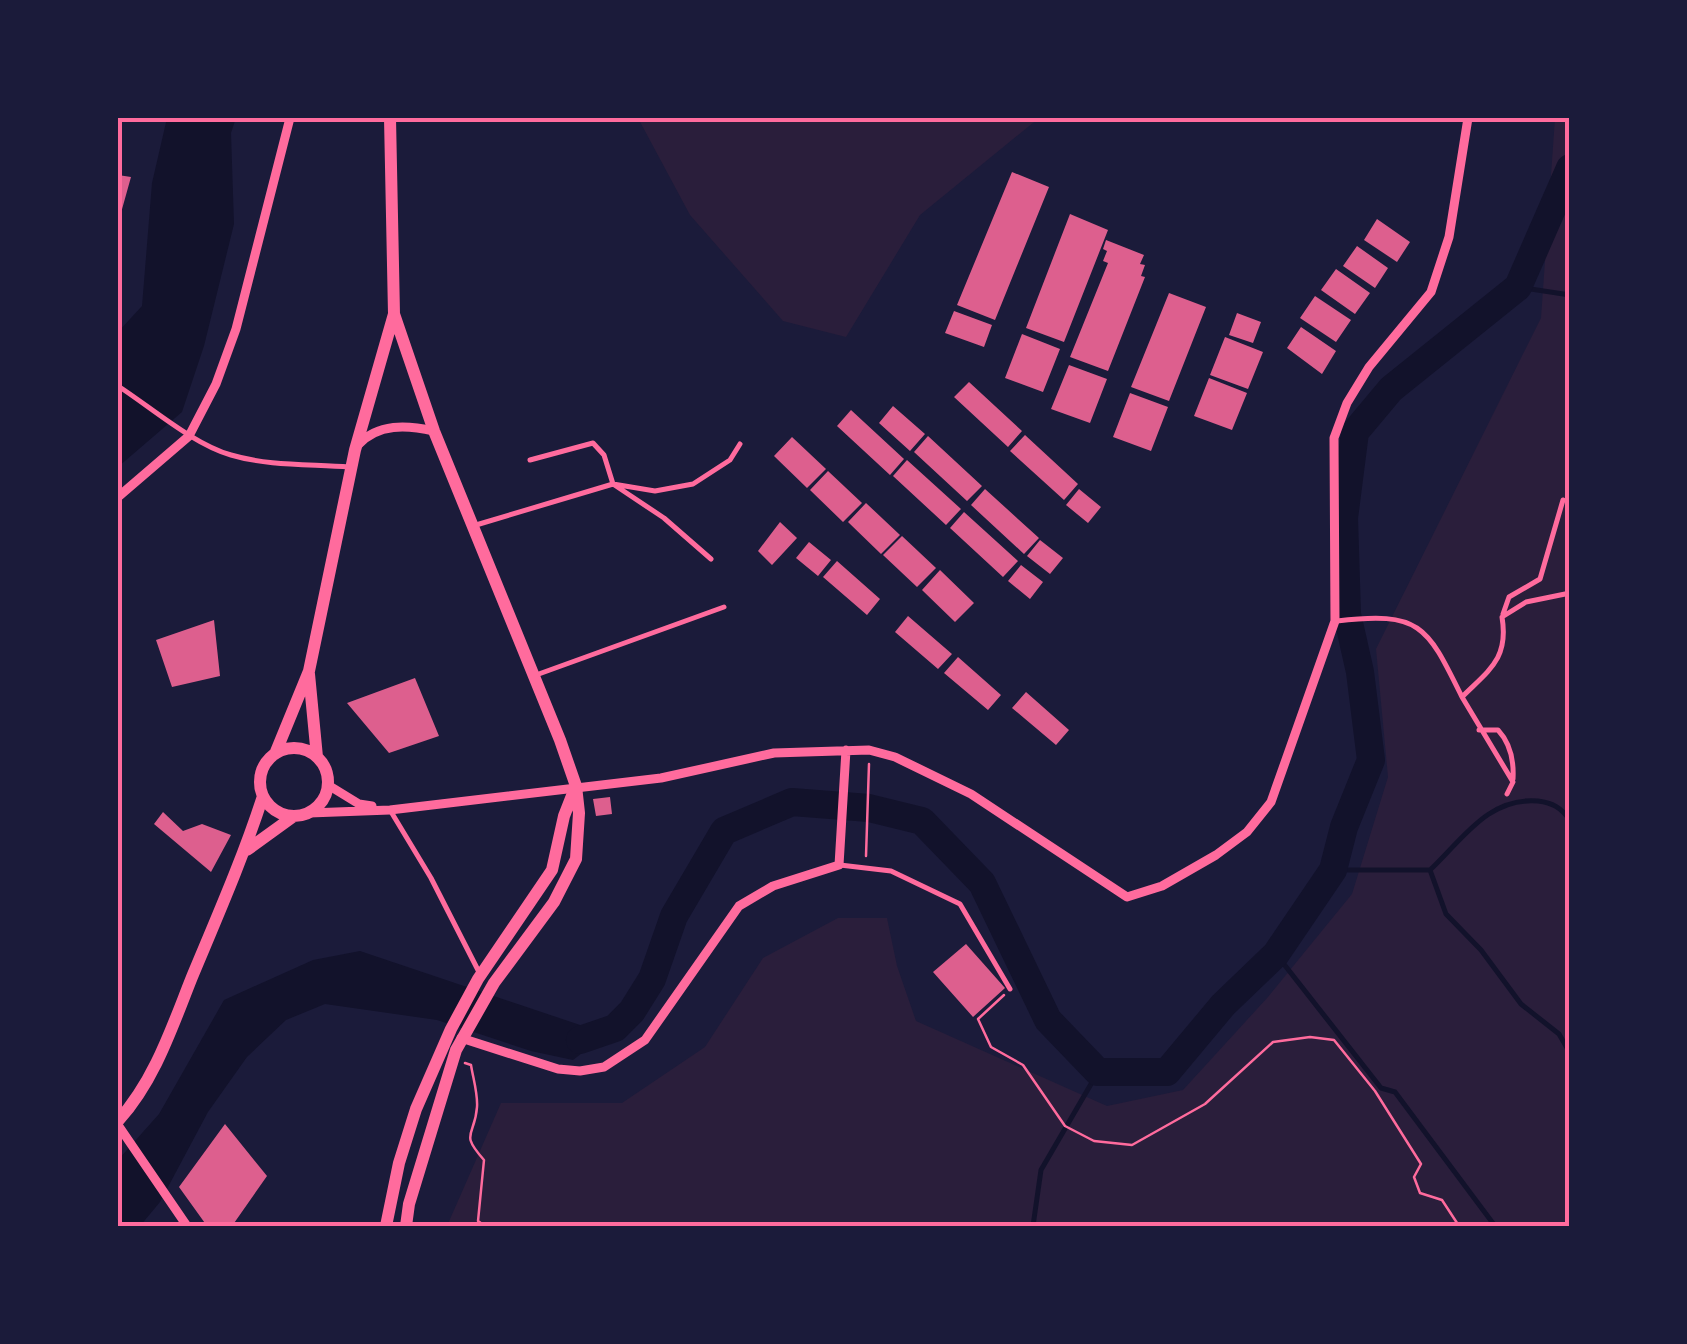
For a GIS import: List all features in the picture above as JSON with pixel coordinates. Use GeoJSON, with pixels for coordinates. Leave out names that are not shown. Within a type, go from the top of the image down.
{"type":"FeatureCollection","features":[{"type":"Feature","properties":{"kind":"main road"},"geometry":{"type":"LineString","coordinates":[[294,816],[273,809],[263,796],[260,780],[262,770],[275,754],[309,671],[355,450],[394,314],[388,122]]}},
{"type":"Feature","properties":{"kind":"main road"},"geometry":{"type":"LineString","coordinates":[[394,314],[434,431],[576,786],[579,835],[568,879],[456,1034],[406,1226]]}},
{"type":"Feature","properties":{"kind":"main road"},"geometry":{"type":"LineString","coordinates":[[309,671],[317,756]]}},
{"type":"Feature","properties":{"kind":"main road"},"geometry":{"type":"LineString","coordinates":[[245,852],[294,816],[309,813],[325,796],[328,785],[324,765],[317,756],[297,748],[275,754]]}},
{"type":"Feature","properties":{"kind":"main road"},"geometry":{"type":"LineString","coordinates":[[386,1226],[399,1163],[416,1109],[456,1034],[480,978],[552,870],[564,816],[576,786]]}},
{"type":"Feature","properties":{"kind":"main road"},"geometry":{"type":"LineString","coordinates":[[118,1123],[141,1092],[162,1051],[245,852],[263,796]]}},
{"type":"Feature","properties":{"kind":"street"},"geometry":{"type":"LineString","coordinates":[[118,497],[189,436],[216,384],[236,330],[290,118]]}},
{"type":"Feature","properties":{"kind":"street"},"geometry":{"type":"LineString","coordinates":[[309,813],[390,810],[661,778],[774,753],[846,750],[895,757],[971,794],[1127,897],[1162,886],[1216,855],[1248,832],[1270,802],[1336,621],[1334,438],[1347,403],[1369,367],[1431,292],[1450,236],[1468,118]]}},
{"type":"Feature","properties":{"kind":"street"},"geometry":{"type":"LineString","coordinates":[[355,450],[364,438],[385,428],[403,426],[434,431]]}},
{"type":"Feature","properties":{"kind":"street"},"geometry":{"type":"LineString","coordinates":[[456,1034],[558,1069],[580,1071],[604,1067],[644,1040],[739,906],[773,886],[839,865],[846,750]]}},
{"type":"Feature","properties":{"kind":"street"},"geometry":{"type":"LineString","coordinates":[[328,785],[359,804],[390,810]]}},
{"type":"Feature","properties":{"kind":"street"},"geometry":{"type":"LineString","coordinates":[[118,1123],[186,1226]]}},
{"type":"Feature","properties":{"kind":"lane"},"geometry":{"type":"LineString","coordinates":[[118,386],[189,436],[235,456],[352,467]]}},
{"type":"Feature","properties":{"kind":"lane"},"geometry":{"type":"LineString","coordinates":[[530,460],[593,443],[604,455],[612,484],[664,518],[711,559]]}},
{"type":"Feature","properties":{"kind":"lane"},"geometry":{"type":"LineString","coordinates":[[474,526],[612,484],[654,491],[693,484],[730,460],[740,444]]}},
{"type":"Feature","properties":{"kind":"lane"},"geometry":{"type":"LineString","coordinates":[[1462,698],[1498,661],[1505,637],[1502,617],[1510,598],[1540,578],[1563,500]]}},
{"type":"Feature","properties":{"kind":"lane"},"geometry":{"type":"LineString","coordinates":[[1502,617],[1526,602],[1570,593]]}},
{"type":"Feature","properties":{"kind":"lane"},"geometry":{"type":"LineString","coordinates":[[533,676],[724,608]]}},
{"type":"Feature","properties":{"kind":"lane"},"geometry":{"type":"LineString","coordinates":[[1336,621],[1371,617],[1405,621],[1425,630],[1479,730],[1513,782]]}},
{"type":"Feature","properties":{"kind":"lane"},"geometry":{"type":"LineString","coordinates":[[1479,730],[1498,730],[1504,737],[1513,758],[1513,782],[1507,794]]}},
{"type":"Feature","properties":{"kind":"lane"},"geometry":{"type":"LineString","coordinates":[[390,810],[431,878],[480,978]]}},
{"type":"Feature","properties":{"kind":"lane"},"geometry":{"type":"LineString","coordinates":[[839,865],[891,871],[960,904],[1010,989]]}},
{"type":"Feature","properties":{"kind":"path"},"geometry":{"type":"LineString","coordinates":[[866,868],[870,752]]}},
{"type":"Feature","properties":{"kind":"path"},"geometry":{"type":"LineString","coordinates":[[1010,989],[978,1019],[991,1046],[1024,1066],[1065,1126],[1094,1141],[1132,1146],[1205,1104],[1273,1042],[1334,1040],[1376,1091],[1422,1164],[1414,1177],[1420,1193],[1442,1200],[1458,1226]]}},
{"type":"Feature","properties":{"kind":"path"},"geometry":{"type":"LineString","coordinates":[[461,1073],[464,1062],[471,1064],[477,1106],[469,1136],[470,1146],[484,1160],[478,1221],[485,1226]]}},
{"type":"Feature","properties":{"kind":"shaded area"},"geometry":{"type":"Polygon","coordinates":[[[167,118],[236,118],[231,133],[234,224],[204,346],[182,412],[118,467],[118,332],[142,306],[152,183],[167,118]]]}},
{"type":"Feature","properties":{"kind":"shaded area"},"geometry":{"type":"Polygon","coordinates":[[[638,118],[1039,118],[920,215],[846,337],[783,321],[690,215],[638,118]]]}},
{"type":"Feature","properties":{"kind":"shaded area"},"geometry":{"type":"Polygon","coordinates":[[[1555,118],[1569,118],[1569,1226],[447,1226],[501,1103],[622,1103],[705,1047],[763,958],[838,918],[887,918],[897,966],[916,1021],[1107,1106],[1183,1090],[1268,997],[1352,894],[1388,777],[1376,649],[1541,318],[1555,118]]]}},
{"type":"Feature","properties":{"kind":"shaded area"},"geometry":{"type":"Polygon","coordinates":[[[360,951],[592,1029],[615,1028],[573,1060],[531,1051],[437,1020],[325,1004],[286,1020],[247,1057],[208,1112],[160,1202],[140,1226],[118,1226],[118,1160],[159,1114],[224,1000],[313,960],[360,951]]]}},
{"type":"Feature","properties":{"kind":"building"},"geometry":{"type":"Polygon","coordinates":[[[1012,172],[1049,187],[995,320],[957,305],[1012,172]]]}},
{"type":"Feature","properties":{"kind":"building"},"geometry":{"type":"Polygon","coordinates":[[[118,175],[131,177],[119,220],[118,220],[118,175]]]}},
{"type":"Feature","properties":{"kind":"building"},"geometry":{"type":"Polygon","coordinates":[[[1070,214],[1108,230],[1064,342],[1026,328],[1070,214]]]}},
{"type":"Feature","properties":{"kind":"building"},"geometry":{"type":"Polygon","coordinates":[[[1377,219],[1410,242],[1397,262],[1364,240],[1377,219]]]}},
{"type":"Feature","properties":{"kind":"building"},"geometry":{"type":"Polygon","coordinates":[[[1106,240],[1144,255],[1140,264],[1145,265],[1141,276],[1145,277],[1108,371],[1070,357],[1108,263],[1103,261],[1106,240]]]}},
{"type":"Feature","properties":{"kind":"building"},"geometry":{"type":"Polygon","coordinates":[[[1357,246],[1388,268],[1375,288],[1343,266],[1357,246]]]}},
{"type":"Feature","properties":{"kind":"building"},"geometry":{"type":"Polygon","coordinates":[[[1336,269],[1370,293],[1355,314],[1321,290],[1336,269]]]}},
{"type":"Feature","properties":{"kind":"building"},"geometry":{"type":"Polygon","coordinates":[[[1169,293],[1206,307],[1169,401],[1131,387],[1169,293]]]}},
{"type":"Feature","properties":{"kind":"building"},"geometry":{"type":"Polygon","coordinates":[[[1315,296],[1351,320],[1336,342],[1300,318],[1315,296]]]}},
{"type":"Feature","properties":{"kind":"building"},"geometry":{"type":"Polygon","coordinates":[[[954,311],[992,325],[984,347],[945,333],[954,311]]]}},
{"type":"Feature","properties":{"kind":"building"},"geometry":{"type":"Polygon","coordinates":[[[1237,313],[1261,322],[1253,343],[1229,335],[1237,313]]]}},
{"type":"Feature","properties":{"kind":"building"},"geometry":{"type":"Polygon","coordinates":[[[1301,327],[1336,351],[1322,374],[1287,348],[1301,327]]]}},
{"type":"Feature","properties":{"kind":"building"},"geometry":{"type":"Polygon","coordinates":[[[1022,334],[1060,349],[1043,392],[1005,378],[1022,334]]]}},
{"type":"Feature","properties":{"kind":"building"},"geometry":{"type":"Polygon","coordinates":[[[1225,337],[1263,352],[1248,389],[1210,375],[1225,337]]]}},
{"type":"Feature","properties":{"kind":"building"},"geometry":{"type":"Polygon","coordinates":[[[1069,365],[1107,379],[1090,423],[1051,409],[1069,365]]]}},
{"type":"Feature","properties":{"kind":"building"},"geometry":{"type":"Polygon","coordinates":[[[1209,378],[1247,393],[1232,430],[1194,416],[1209,378]]]}},
{"type":"Feature","properties":{"kind":"building"},"geometry":{"type":"Polygon","coordinates":[[[969,382],[1022,431],[1008,447],[954,397],[969,382]]]}},
{"type":"Feature","properties":{"kind":"building"},"geometry":{"type":"Polygon","coordinates":[[[1130,393],[1168,407],[1151,451],[1113,437],[1130,393]]]}},
{"type":"Feature","properties":{"kind":"building"},"geometry":{"type":"Polygon","coordinates":[[[893,406],[925,434],[910,451],[879,423],[893,406]]]}},
{"type":"Feature","properties":{"kind":"building"},"geometry":{"type":"Polygon","coordinates":[[[851,410],[904,459],[890,475],[837,426],[851,410]]]}},
{"type":"Feature","properties":{"kind":"building"},"geometry":{"type":"Polygon","coordinates":[[[1025,435],[1078,484],[1064,500],[1010,451],[1025,435]]]}},
{"type":"Feature","properties":{"kind":"building"},"geometry":{"type":"Polygon","coordinates":[[[928,436],[982,486],[967,501],[914,452],[928,436]]]}},
{"type":"Feature","properties":{"kind":"building"},"geometry":{"type":"Polygon","coordinates":[[[792,437],[826,469],[807,488],[774,456],[792,437]]]}},
{"type":"Feature","properties":{"kind":"building"},"geometry":{"type":"Polygon","coordinates":[[[907,460],[961,509],[946,525],[893,476],[907,460]]]}},
{"type":"Feature","properties":{"kind":"building"},"geometry":{"type":"Polygon","coordinates":[[[828,471],[862,503],[843,522],[810,490],[828,471]]]}},
{"type":"Feature","properties":{"kind":"building"},"geometry":{"type":"Polygon","coordinates":[[[985,489],[1039,538],[1024,554],[971,505],[985,489]]]}},
{"type":"Feature","properties":{"kind":"building"},"geometry":{"type":"Polygon","coordinates":[[[1079,489],[1101,507],[1088,523],[1066,505],[1079,489]]]}},
{"type":"Feature","properties":{"kind":"building"},"geometry":{"type":"Polygon","coordinates":[[[866,503],[900,535],[881,554],[848,522],[866,503]]]}},
{"type":"Feature","properties":{"kind":"building"},"geometry":{"type":"Polygon","coordinates":[[[964,512],[1018,561],[1003,577],[950,528],[964,512]]]}},
{"type":"Feature","properties":{"kind":"building"},"geometry":{"type":"Polygon","coordinates":[[[780,522],[797,538],[772,565],[758,551],[780,522]]]}},
{"type":"Feature","properties":{"kind":"building"},"geometry":{"type":"Polygon","coordinates":[[[902,536],[936,568],[917,587],[883,555],[902,536]]]}},
{"type":"Feature","properties":{"kind":"building"},"geometry":{"type":"Polygon","coordinates":[[[1040,540],[1063,558],[1050,574],[1027,556],[1040,540]]]}},
{"type":"Feature","properties":{"kind":"building"},"geometry":{"type":"Polygon","coordinates":[[[809,542],[831,560],[818,576],[796,558],[809,542]]]}},
{"type":"Feature","properties":{"kind":"building"},"geometry":{"type":"Polygon","coordinates":[[[837,561],[880,599],[867,615],[823,577],[837,561]]]}},
{"type":"Feature","properties":{"kind":"building"},"geometry":{"type":"Polygon","coordinates":[[[1021,565],[1043,582],[1030,599],[1008,581],[1021,565]]]}},
{"type":"Feature","properties":{"kind":"building"},"geometry":{"type":"Polygon","coordinates":[[[940,570],[974,603],[955,622],[922,590],[940,570]]]}},
{"type":"Feature","properties":{"kind":"building"},"geometry":{"type":"Polygon","coordinates":[[[908,616],[952,654],[938,669],[895,632],[908,616]]]}},
{"type":"Feature","properties":{"kind":"building"},"geometry":{"type":"Polygon","coordinates":[[[214,620],[220,676],[172,687],[156,640],[214,620]]]}},
{"type":"Feature","properties":{"kind":"building"},"geometry":{"type":"Polygon","coordinates":[[[958,657],[1001,695],[988,710],[944,673],[958,657]]]}},
{"type":"Feature","properties":{"kind":"building"},"geometry":{"type":"Polygon","coordinates":[[[415,678],[439,736],[389,753],[347,703],[415,678]]]}},
{"type":"Feature","properties":{"kind":"building"},"geometry":{"type":"Polygon","coordinates":[[[1026,692],[1069,730],[1056,745],[1012,708],[1026,692]]]}},
{"type":"Feature","properties":{"kind":"building"},"geometry":{"type":"Polygon","coordinates":[[[610,797],[612,814],[596,816],[593,799],[610,797]]]}},
{"type":"Feature","properties":{"kind":"building"},"geometry":{"type":"Polygon","coordinates":[[[163,812],[183,831],[202,824],[231,835],[211,872],[154,824],[163,812]]]}},
{"type":"Feature","properties":{"kind":"building"},"geometry":{"type":"Polygon","coordinates":[[[966,944],[1005,988],[973,1017],[933,972],[966,944]]]}},
{"type":"Feature","properties":{"kind":"building"},"geometry":{"type":"Polygon","coordinates":[[[225,1124],[267,1176],[232,1226],[207,1226],[179,1187],[225,1124]]]}},
{"type":"Feature","properties":{"kind":"waterway"},"geometry":{"type":"LineString","coordinates":[[580,1040],[615,1028],[632,1011],[652,979],[674,916],[724,831],[792,802],[869,808],[922,821],[982,883],[1048,1020],[1098,1072],[1167,1072],[1223,1005],[1276,954],[1333,870],[1344,827],[1371,760],[1360,672],[1347,614],[1344,518],[1355,432],[1391,389],[1518,287],[1570,168]]}},
{"type":"Feature","properties":{"kind":"waterway"},"geometry":{"type":"LineString","coordinates":[[1518,287],[1570,295]]}},
{"type":"Feature","properties":{"kind":"waterway"},"geometry":{"type":"LineString","coordinates":[[1430,870],[1478,822],[1505,806],[1543,802],[1556,806],[1570,820]]}},
{"type":"Feature","properties":{"kind":"waterway"},"geometry":{"type":"LineString","coordinates":[[1333,870],[1430,870],[1446,914],[1481,950],[1521,1004],[1559,1034],[1570,1053]]}},
{"type":"Feature","properties":{"kind":"waterway"},"geometry":{"type":"LineString","coordinates":[[1276,954],[1381,1088],[1395,1092],[1495,1226]]}},
{"type":"Feature","properties":{"kind":"waterway"},"geometry":{"type":"LineString","coordinates":[[1033,1226],[1041,1170],[1098,1072]]}}]}
